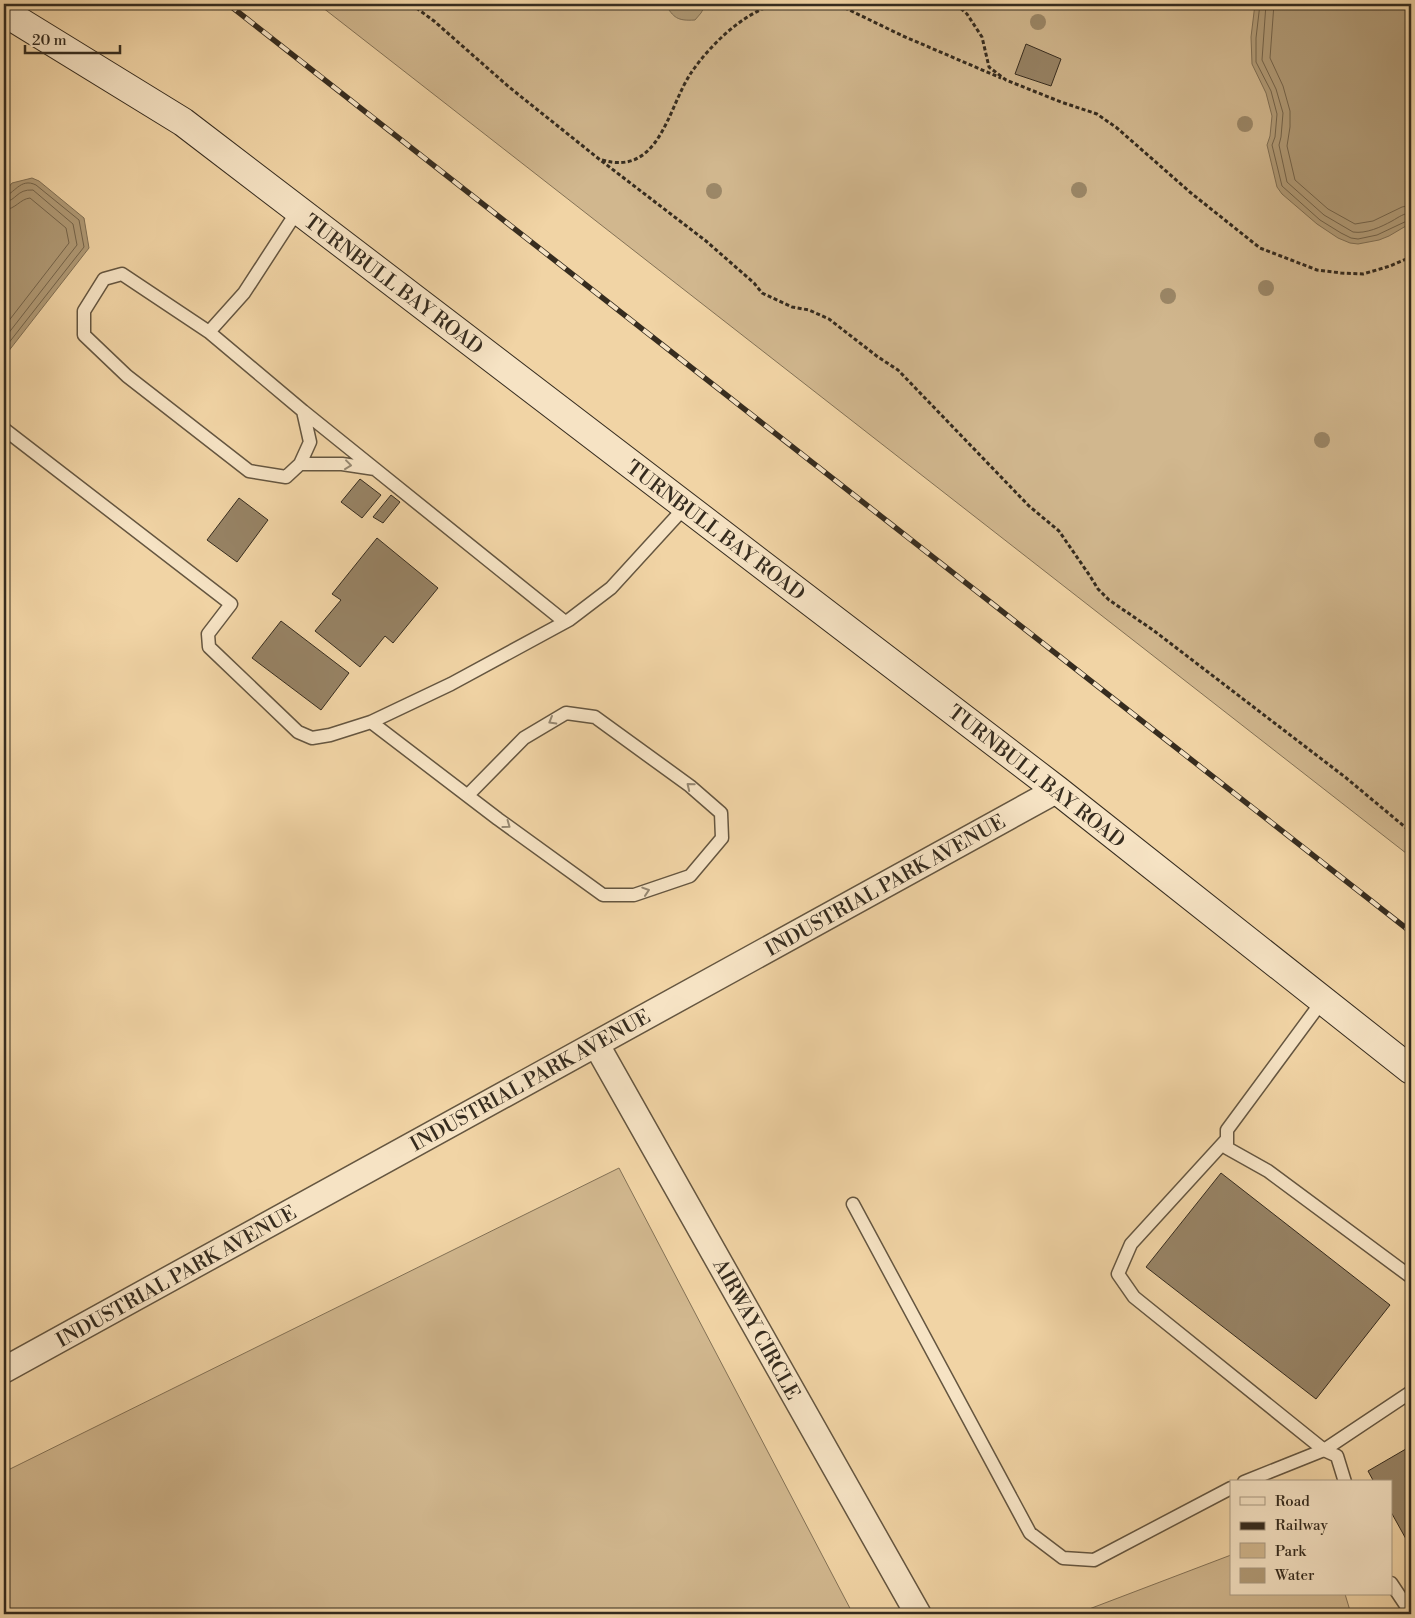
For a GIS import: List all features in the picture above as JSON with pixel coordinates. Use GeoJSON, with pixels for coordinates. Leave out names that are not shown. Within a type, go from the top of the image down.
{"type":"FeatureCollection","features":[{"type":"Feature","properties":{"kind":"street","name":"TURNBULL BAY ROAD"},"geometry":{"type":"LineString","coordinates":[[4,12],[183,122],[1057,790],[1411,1070]]}},
{"type":"Feature","properties":{"kind":"street","name":"INDUSTRIAL PARK AVENUE"},"geometry":{"type":"LineString","coordinates":[[4,1370],[1057,790]]}},
{"type":"Feature","properties":{"kind":"street","name":"AIRWAY CIRCLE"},"geometry":{"type":"LineString","coordinates":[[596,1044],[918,1614]]}},
{"type":"Feature","properties":{"kind":"lane"},"geometry":{"type":"LineString","coordinates":[[209,332],[244,293],[298,210]]}},
{"type":"Feature","properties":{"kind":"lane"},"geometry":{"type":"LineString","coordinates":[[302,411],[310,442],[300,464],[286,476],[249,471],[127,376],[84,335],[84,311],[104,279],[122,274],[209,332],[302,411],[566,622]]}},
{"type":"Feature","properties":{"kind":"lane"},"geometry":{"type":"LineString","coordinates":[[4,428],[231,604],[208,634],[209,647],[298,732],[312,738],[330,735],[371,722],[451,684],[566,622],[611,588],[686,506]]}},
{"type":"Feature","properties":{"kind":"lane"},"geometry":{"type":"LineString","coordinates":[[300,464],[342,464],[375,469]]}},
{"type":"Feature","properties":{"kind":"lane"},"geometry":{"type":"LineString","coordinates":[[371,722],[498,819],[603,895],[634,895],[690,876],[722,838],[721,813],[690,786],[595,717],[566,714],[524,738],[468,795]]}},
{"type":"Feature","properties":{"kind":"lane"},"geometry":{"type":"LineString","coordinates":[[1323,1000],[1227,1130],[1227,1148],[1268,1171],[1411,1277]]}},
{"type":"Feature","properties":{"kind":"lane"},"geometry":{"type":"LineString","coordinates":[[1227,1139],[1131,1244],[1118,1274],[1134,1297],[1324,1450],[1337,1456],[1344,1480]]}},
{"type":"Feature","properties":{"kind":"lane"},"geometry":{"type":"LineString","coordinates":[[853,1204],[1030,1534],[1063,1558],[1094,1560],[1230,1489]]}},
{"type":"Feature","properties":{"kind":"lane"},"geometry":{"type":"LineString","coordinates":[[1249,1480],[1324,1450],[1411,1392]]}},
{"type":"Feature","properties":{"kind":"lane"},"geometry":{"type":"LineString","coordinates":[[1392,1584],[1405,1604],[1411,1609]]}},
{"type":"Feature","properties":{"kind":"path"},"geometry":{"type":"LineString","coordinates":[[410,4],[434,21],[509,87],[706,241],[754,283],[762,293],[792,308],[809,310],[829,319],[898,370],[1029,506],[1059,531],[1098,589],[1109,600],[1168,642],[1345,778],[1411,832]]}},
{"type":"Feature","properties":{"kind":"path"},"geometry":{"type":"LineString","coordinates":[[599,159],[611,162],[625,162],[645,154],[655,143],[670,116],[680,92],[703,57],[734,26],[760,8],[775,4]]}},
{"type":"Feature","properties":{"kind":"path"},"geometry":{"type":"LineString","coordinates":[[832,4],[843,7],[903,36],[1006,80],[1097,114],[1117,128],[1191,193],[1260,248],[1317,270],[1341,273],[1363,274],[1411,257]]}},
{"type":"Feature","properties":{"kind":"path"},"geometry":{"type":"LineString","coordinates":[[956,4],[967,14],[982,36],[989,67],[1006,80]]}},
{"type":"Feature","properties":{"kind":"green space"},"geometry":{"type":"Polygon","coordinates":[[[318,4],[1411,4],[1411,857],[318,4]]]}},
{"type":"Feature","properties":{"kind":"green space"},"geometry":{"type":"Polygon","coordinates":[[[619,1168],[853,1614],[12,1614],[4,1598],[4,1472],[619,1168]]]}},
{"type":"Feature","properties":{"kind":"green space"},"geometry":{"type":"Polygon","coordinates":[[[1230,1555],[1230,1596],[1346,1596],[1351,1614],[1076,1614],[1230,1555]]]}},
{"type":"Feature","properties":{"kind":"water"},"geometry":{"type":"Polygon","coordinates":[[[665,4],[706,4],[695,20],[689,20],[677,18],[665,4]]]}},
{"type":"Feature","properties":{"kind":"water"},"geometry":{"type":"Polygon","coordinates":[[[1255,4],[1411,4],[1411,223],[1379,240],[1358,244],[1350,243],[1338,238],[1317,224],[1282,194],[1277,187],[1267,145],[1272,116],[1266,93],[1252,64],[1251,37],[1255,4]]]}},
{"type":"Feature","properties":{"kind":"water"},"geometry":{"type":"Polygon","coordinates":[[[32,178],[39,181],[84,218],[89,248],[4,357],[4,193],[12,183],[32,178]]]}},
{"type":"Feature","properties":{"kind":"building"},"geometry":{"type":"Polygon","coordinates":[[[1026,44],[1061,59],[1051,86],[1015,74],[1026,44]]]}},
{"type":"Feature","properties":{"kind":"building"},"geometry":{"type":"Polygon","coordinates":[[[360,479],[381,495],[362,518],[341,502],[360,479]]]}},
{"type":"Feature","properties":{"kind":"building"},"geometry":{"type":"Polygon","coordinates":[[[391,495],[400,502],[383,523],[373,517],[391,495]]]}},
{"type":"Feature","properties":{"kind":"building"},"geometry":{"type":"Polygon","coordinates":[[[239,498],[268,520],[237,562],[207,540],[239,498]]]}},
{"type":"Feature","properties":{"kind":"building"},"geometry":{"type":"Polygon","coordinates":[[[377,538],[438,588],[393,643],[385,636],[360,667],[315,631],[341,600],[332,594],[377,538]]]}},
{"type":"Feature","properties":{"kind":"building"},"geometry":{"type":"Polygon","coordinates":[[[281,621],[349,673],[321,710],[252,658],[281,621]]]}},
{"type":"Feature","properties":{"kind":"building"},"geometry":{"type":"Polygon","coordinates":[[[1221,1173],[1390,1305],[1316,1399],[1146,1267],[1221,1173]]]}},
{"type":"Feature","properties":{"kind":"building"},"geometry":{"type":"Polygon","coordinates":[[[1411,1446],[1411,1548],[1392,1514],[1392,1480],[1373,1480],[1368,1471],[1411,1446]]]}},
{"type":"Feature","properties":{"kind":"railway"},"geometry":{"type":"LineString","coordinates":[[228,4],[1411,932]]}}]}
